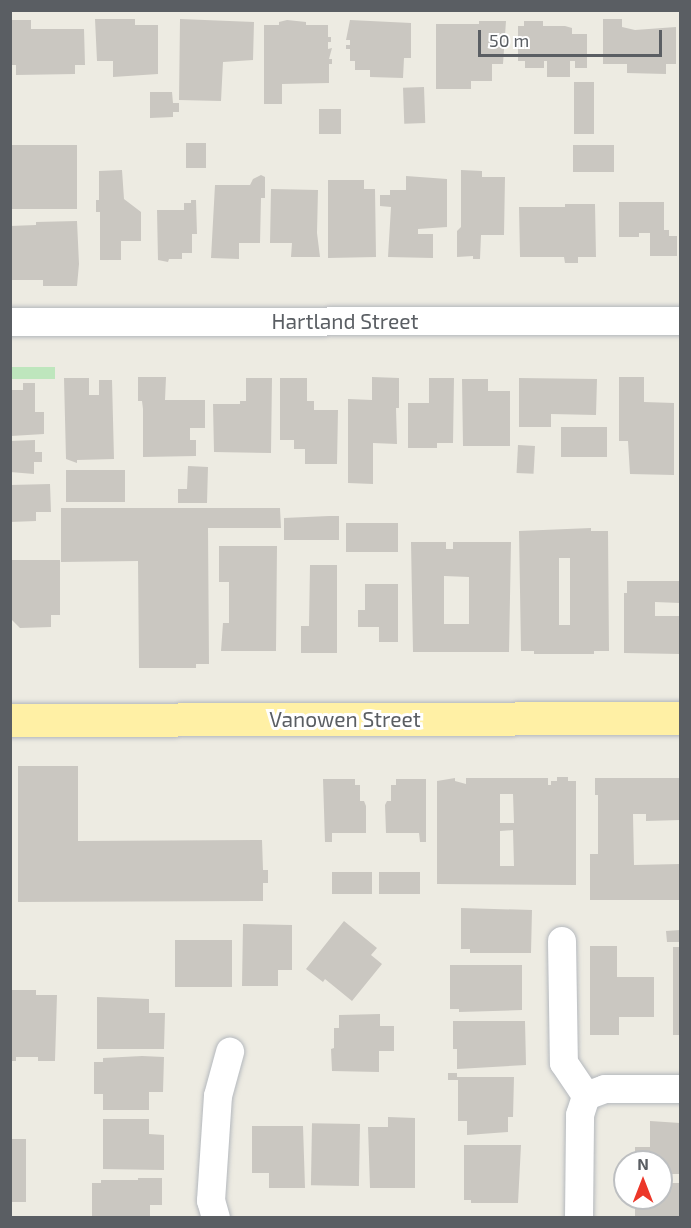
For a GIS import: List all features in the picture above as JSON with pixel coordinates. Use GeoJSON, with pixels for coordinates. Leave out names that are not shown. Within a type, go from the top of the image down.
{"type":"FeatureCollection","features":[{"type":"Feature","properties":{"kind":"main road","name":"Vanowen Street"},"geometry":{"type":"LineString","coordinates":[[10,720],[681,718]]}},
{"type":"Feature","properties":{"kind":"street","name":"Hartland Street"},"geometry":{"type":"LineString","coordinates":[[10,322],[681,321]]}},
{"type":"Feature","properties":{"kind":"street"},"geometry":{"type":"LineString","coordinates":[[562,941],[564,1063],[586,1096]]}},
{"type":"Feature","properties":{"kind":"street"},"geometry":{"type":"LineString","coordinates":[[216,1218],[211,1201],[218,1096],[230,1052]]}},
{"type":"Feature","properties":{"kind":"street"},"geometry":{"type":"LineString","coordinates":[[586,1096],[605,1089],[681,1089]]}},
{"type":"Feature","properties":{"kind":"street"},"geometry":{"type":"LineString","coordinates":[[579,1218],[580,1115],[586,1096]]}},
{"type":"Feature","properties":{"kind":"green space"},"geometry":{"type":"Polygon","coordinates":[[[11,367],[55,367],[55,379],[11,379],[11,367]]]}},
{"type":"Feature","properties":{"kind":"building"},"geometry":{"type":"Polygon","coordinates":[[[95,19],[135,19],[135,25],[158,25],[158,74],[113,77],[113,61],[97,61],[95,19]]]}},
{"type":"Feature","properties":{"kind":"building"},"geometry":{"type":"Polygon","coordinates":[[[180,19],[254,22],[253,60],[223,62],[221,101],[179,100],[180,19]]]}},
{"type":"Feature","properties":{"kind":"building"},"geometry":{"type":"Polygon","coordinates":[[[603,19],[622,19],[622,27],[635,30],[676,27],[676,64],[666,64],[666,74],[627,73],[627,64],[603,64],[603,19]]]}},
{"type":"Feature","properties":{"kind":"building"},"geometry":{"type":"Polygon","coordinates":[[[11,20],[31,20],[31,29],[84,29],[85,65],[75,65],[75,74],[16,75],[16,65],[12,65],[11,20]]]}},
{"type":"Feature","properties":{"kind":"building"},"geometry":{"type":"Polygon","coordinates":[[[287,20],[306,22],[306,25],[328,25],[328,37],[331,37],[331,42],[328,42],[328,49],[332,48],[329,59],[332,59],[332,64],[329,64],[329,83],[282,84],[282,104],[264,104],[264,25],[279,25],[279,22],[287,20]]]}},
{"type":"Feature","properties":{"kind":"building"},"geometry":{"type":"Polygon","coordinates":[[[350,20],[411,23],[411,58],[404,58],[403,78],[370,77],[370,70],[355,70],[355,61],[350,61],[350,49],[346,49],[346,45],[350,45],[350,40],[346,40],[350,20]]]}},
{"type":"Feature","properties":{"kind":"building"},"geometry":{"type":"Polygon","coordinates":[[[479,21],[506,21],[503,64],[492,64],[492,81],[471,81],[471,89],[436,89],[436,24],[479,24],[479,21]]]}},
{"type":"Feature","properties":{"kind":"building"},"geometry":{"type":"Polygon","coordinates":[[[524,21],[543,21],[543,26],[565,26],[572,28],[572,34],[587,34],[587,68],[575,68],[575,61],[570,61],[570,77],[547,77],[547,61],[544,61],[544,68],[525,68],[525,61],[518,61],[518,26],[524,26],[524,21]]]}},
{"type":"Feature","properties":{"kind":"building"},"geometry":{"type":"Polygon","coordinates":[[[574,82],[594,82],[594,134],[574,134],[574,82]]]}},
{"type":"Feature","properties":{"kind":"building"},"geometry":{"type":"Polygon","coordinates":[[[424,87],[425,123],[404,124],[403,88],[424,87]]]}},
{"type":"Feature","properties":{"kind":"building"},"geometry":{"type":"Polygon","coordinates":[[[150,92],[172,92],[173,103],[179,103],[179,112],[173,112],[173,117],[150,118],[150,92]]]}},
{"type":"Feature","properties":{"kind":"building"},"geometry":{"type":"Polygon","coordinates":[[[319,109],[341,109],[341,134],[319,134],[319,109]]]}},
{"type":"Feature","properties":{"kind":"building"},"geometry":{"type":"Polygon","coordinates":[[[186,143],[206,143],[206,168],[186,168],[186,143]]]}},
{"type":"Feature","properties":{"kind":"building"},"geometry":{"type":"Polygon","coordinates":[[[10,145],[77,145],[77,209],[10,209],[10,145]]]}},
{"type":"Feature","properties":{"kind":"building"},"geometry":{"type":"Polygon","coordinates":[[[573,145],[614,145],[614,172],[573,172],[573,145]]]}},
{"type":"Feature","properties":{"kind":"building"},"geometry":{"type":"Polygon","coordinates":[[[122,170],[124,199],[141,212],[141,241],[121,241],[121,260],[100,260],[100,212],[96,212],[96,200],[99,200],[99,171],[122,170]]]}},
{"type":"Feature","properties":{"kind":"building"},"geometry":{"type":"Polygon","coordinates":[[[461,170],[482,171],[482,177],[505,177],[504,235],[481,235],[480,259],[473,259],[473,256],[457,257],[457,231],[461,227],[461,170]]]}},
{"type":"Feature","properties":{"kind":"building"},"geometry":{"type":"Polygon","coordinates":[[[261,175],[265,177],[265,198],[261,198],[260,243],[239,243],[239,259],[211,258],[215,185],[250,185],[253,179],[261,175]]]}},
{"type":"Feature","properties":{"kind":"building"},"geometry":{"type":"Polygon","coordinates":[[[406,176],[447,179],[447,227],[418,229],[418,234],[433,234],[433,258],[388,257],[391,207],[380,206],[380,195],[390,195],[390,190],[406,190],[406,176]]]}},
{"type":"Feature","properties":{"kind":"building"},"geometry":{"type":"Polygon","coordinates":[[[328,180],[364,180],[364,189],[375,189],[376,257],[328,258],[328,180]]]}},
{"type":"Feature","properties":{"kind":"building"},"geometry":{"type":"Polygon","coordinates":[[[271,189],[318,190],[317,233],[320,257],[291,257],[292,243],[270,243],[271,189]]]}},
{"type":"Feature","properties":{"kind":"building"},"geometry":{"type":"Polygon","coordinates":[[[191,200],[196,200],[197,234],[192,234],[192,253],[182,253],[182,259],[169,259],[168,262],[158,260],[157,210],[184,210],[184,203],[191,203],[191,200]]]}},
{"type":"Feature","properties":{"kind":"building"},"geometry":{"type":"Polygon","coordinates":[[[619,202],[664,202],[664,230],[669,230],[669,236],[677,236],[677,256],[650,256],[650,233],[639,233],[639,237],[619,237],[619,202]]]}},
{"type":"Feature","properties":{"kind":"building"},"geometry":{"type":"Polygon","coordinates":[[[565,204],[595,204],[596,257],[578,257],[578,263],[565,263],[564,257],[520,257],[519,207],[565,207],[565,204]]]}},
{"type":"Feature","properties":{"kind":"building"},"geometry":{"type":"Polygon","coordinates":[[[77,221],[79,264],[77,286],[43,286],[43,280],[10,280],[10,226],[36,225],[36,222],[77,221]]]}},
{"type":"Feature","properties":{"kind":"building"},"geometry":{"type":"Polygon","coordinates":[[[138,377],[166,377],[165,400],[205,400],[205,428],[190,428],[190,440],[196,440],[196,456],[143,457],[143,409],[142,401],[138,401],[138,377]]]}},
{"type":"Feature","properties":{"kind":"building"},"geometry":{"type":"Polygon","coordinates":[[[372,377],[399,378],[399,408],[396,408],[397,444],[373,443],[373,484],[348,483],[348,399],[372,400],[372,377]]]}},
{"type":"Feature","properties":{"kind":"building"},"geometry":{"type":"Polygon","coordinates":[[[619,377],[644,377],[644,402],[674,403],[674,475],[630,474],[628,441],[619,441],[619,377]]]}},
{"type":"Feature","properties":{"kind":"building"},"geometry":{"type":"Polygon","coordinates":[[[64,378],[89,378],[89,395],[99,395],[99,380],[112,380],[114,459],[77,460],[77,463],[66,459],[64,378]]]}},
{"type":"Feature","properties":{"kind":"building"},"geometry":{"type":"Polygon","coordinates":[[[246,378],[272,378],[271,453],[214,452],[213,404],[240,404],[240,401],[246,401],[246,378]]]}},
{"type":"Feature","properties":{"kind":"building"},"geometry":{"type":"Polygon","coordinates":[[[280,378],[307,378],[307,401],[314,401],[314,410],[338,410],[337,464],[305,464],[305,449],[294,449],[294,440],[280,440],[280,378]]]}},
{"type":"Feature","properties":{"kind":"building"},"geometry":{"type":"Polygon","coordinates":[[[429,378],[454,378],[453,443],[437,443],[437,448],[408,448],[408,403],[429,403],[429,378]]]}},
{"type":"Feature","properties":{"kind":"building"},"geometry":{"type":"Polygon","coordinates":[[[519,378],[597,379],[596,415],[551,414],[551,427],[519,427],[519,378]]]}},
{"type":"Feature","properties":{"kind":"building"},"geometry":{"type":"Polygon","coordinates":[[[462,379],[488,379],[488,391],[510,391],[510,446],[463,446],[462,379]]]}},
{"type":"Feature","properties":{"kind":"building"},"geometry":{"type":"Polygon","coordinates":[[[23,383],[35,383],[35,412],[44,412],[44,434],[11,436],[11,390],[23,390],[23,383]]]}},
{"type":"Feature","properties":{"kind":"building"},"geometry":{"type":"Polygon","coordinates":[[[561,427],[607,427],[607,457],[561,457],[561,427]]]}},
{"type":"Feature","properties":{"kind":"building"},"geometry":{"type":"Polygon","coordinates":[[[35,440],[35,452],[42,452],[42,462],[34,462],[34,474],[10,472],[10,441],[35,440]]]}},
{"type":"Feature","properties":{"kind":"building"},"geometry":{"type":"Polygon","coordinates":[[[518,445],[535,446],[534,474],[517,473],[518,445]]]}},
{"type":"Feature","properties":{"kind":"building"},"geometry":{"type":"Polygon","coordinates":[[[188,466],[208,467],[207,503],[178,503],[178,489],[187,489],[188,466]]]}},
{"type":"Feature","properties":{"kind":"building"},"geometry":{"type":"Polygon","coordinates":[[[66,470],[125,470],[125,502],[66,502],[66,470]]]}},
{"type":"Feature","properties":{"kind":"building"},"geometry":{"type":"Polygon","coordinates":[[[50,484],[51,512],[36,512],[36,521],[10,522],[10,485],[50,484]]]}},
{"type":"Feature","properties":{"kind":"building"},"geometry":{"type":"Polygon","coordinates":[[[61,508],[280,508],[281,528],[208,528],[209,664],[196,664],[196,668],[139,668],[138,561],[61,562],[61,508]]]}},
{"type":"Feature","properties":{"kind":"building"},"geometry":{"type":"Polygon","coordinates":[[[339,516],[339,540],[284,540],[284,518],[339,516]]]}},
{"type":"Feature","properties":{"kind":"building"},"geometry":{"type":"Polygon","coordinates":[[[346,523],[398,523],[398,552],[346,552],[346,523]]]}},
{"type":"Feature","properties":{"kind":"building"},"geometry":{"type":"Polygon","coordinates":[[[591,528],[591,531],[608,531],[609,651],[594,651],[594,654],[534,654],[534,651],[521,651],[519,531],[591,528]],[[559,558],[559,625],[570,625],[570,558],[559,558]]]}},
{"type":"Feature","properties":{"kind":"building"},"geometry":{"type":"Polygon","coordinates":[[[411,542],[446,542],[446,549],[453,549],[453,542],[511,542],[509,652],[413,652],[411,542]],[[444,576],[444,624],[469,624],[469,577],[444,576]]]}},
{"type":"Feature","properties":{"kind":"building"},"geometry":{"type":"Polygon","coordinates":[[[219,546],[277,546],[276,651],[221,651],[223,623],[229,623],[229,582],[219,582],[219,546]]]}},
{"type":"Feature","properties":{"kind":"building"},"geometry":{"type":"Polygon","coordinates":[[[10,560],[60,560],[60,615],[51,615],[51,627],[20,628],[10,618],[10,560]]]}},
{"type":"Feature","properties":{"kind":"building"},"geometry":{"type":"Polygon","coordinates":[[[310,565],[337,565],[337,653],[301,653],[301,626],[309,626],[310,565]]]}},
{"type":"Feature","properties":{"kind":"building"},"geometry":{"type":"Polygon","coordinates":[[[627,581],[680,581],[680,603],[655,602],[655,616],[680,616],[680,654],[624,653],[624,593],[627,593],[627,581]]]}},
{"type":"Feature","properties":{"kind":"building"},"geometry":{"type":"Polygon","coordinates":[[[365,584],[398,584],[398,642],[379,642],[379,627],[358,627],[358,610],[365,610],[365,584]]]}},
{"type":"Feature","properties":{"kind":"building"},"geometry":{"type":"Polygon","coordinates":[[[18,766],[78,766],[78,841],[262,840],[263,870],[268,870],[268,883],[263,883],[263,901],[18,902],[18,766]]]}},
{"type":"Feature","properties":{"kind":"building"},"geometry":{"type":"Polygon","coordinates":[[[557,777],[568,777],[568,781],[576,781],[576,885],[437,884],[437,781],[455,778],[455,781],[466,784],[466,778],[548,778],[548,785],[551,785],[551,781],[557,781],[557,777]],[[500,794],[500,823],[514,823],[513,794],[500,794]],[[513,830],[500,831],[500,866],[514,866],[513,830]]]}},
{"type":"Feature","properties":{"kind":"building"},"geometry":{"type":"Polygon","coordinates":[[[595,778],[680,778],[680,820],[646,821],[646,814],[633,814],[634,865],[680,864],[680,900],[590,900],[590,854],[598,854],[598,795],[595,795],[595,778]]]}},
{"type":"Feature","properties":{"kind":"building"},"geometry":{"type":"Polygon","coordinates":[[[323,779],[355,779],[355,785],[360,785],[360,801],[364,801],[366,806],[366,833],[332,833],[332,842],[325,842],[323,779]]]}},
{"type":"Feature","properties":{"kind":"building"},"geometry":{"type":"Polygon","coordinates":[[[396,779],[426,779],[426,842],[420,842],[419,833],[386,833],[385,805],[387,801],[391,801],[391,785],[396,785],[396,779]]]}},
{"type":"Feature","properties":{"kind":"building"},"geometry":{"type":"Polygon","coordinates":[[[332,872],[372,872],[372,894],[332,894],[332,872]]]}},
{"type":"Feature","properties":{"kind":"building"},"geometry":{"type":"Polygon","coordinates":[[[379,872],[420,872],[420,894],[379,894],[379,872]]]}},
{"type":"Feature","properties":{"kind":"building"},"geometry":{"type":"Polygon","coordinates":[[[461,908],[532,910],[531,953],[470,953],[470,949],[461,949],[461,908]]]}},
{"type":"Feature","properties":{"kind":"building"},"geometry":{"type":"Polygon","coordinates":[[[344,921],[377,948],[371,955],[382,964],[352,1001],[325,979],[323,982],[306,969],[344,921]]]}},
{"type":"Feature","properties":{"kind":"building"},"geometry":{"type":"Polygon","coordinates":[[[243,924],[292,925],[292,970],[278,970],[278,986],[242,986],[243,924]]]}},
{"type":"Feature","properties":{"kind":"building"},"geometry":{"type":"Polygon","coordinates":[[[680,930],[680,942],[667,942],[666,931],[680,930]]]}},
{"type":"Feature","properties":{"kind":"building"},"geometry":{"type":"Polygon","coordinates":[[[175,940],[232,940],[232,987],[175,987],[175,940]]]}},
{"type":"Feature","properties":{"kind":"building"},"geometry":{"type":"Polygon","coordinates":[[[590,946],[617,946],[617,977],[654,977],[654,1017],[619,1017],[619,1035],[590,1035],[590,946]]]}},
{"type":"Feature","properties":{"kind":"building"},"geometry":{"type":"Polygon","coordinates":[[[673,947],[680,947],[680,1035],[673,1035],[673,947]]]}},
{"type":"Feature","properties":{"kind":"building"},"geometry":{"type":"Polygon","coordinates":[[[450,965],[522,965],[522,1010],[459,1012],[459,1009],[450,1009],[450,965]]]}},
{"type":"Feature","properties":{"kind":"building"},"geometry":{"type":"Polygon","coordinates":[[[10,990],[36,990],[36,995],[57,995],[55,1061],[38,1061],[38,1057],[16,1057],[16,1061],[10,1061],[10,990]]]}},
{"type":"Feature","properties":{"kind":"building"},"geometry":{"type":"Polygon","coordinates":[[[97,997],[149,999],[149,1013],[165,1013],[164,1049],[97,1049],[97,997]]]}},
{"type":"Feature","properties":{"kind":"building"},"geometry":{"type":"Polygon","coordinates":[[[380,1014],[380,1026],[394,1026],[394,1051],[379,1051],[379,1072],[332,1071],[331,1049],[334,1048],[334,1028],[339,1028],[339,1015],[380,1014]]]}},
{"type":"Feature","properties":{"kind":"building"},"geometry":{"type":"Polygon","coordinates":[[[453,1021],[525,1021],[526,1065],[457,1069],[457,1049],[453,1049],[453,1021]]]}},
{"type":"Feature","properties":{"kind":"building"},"geometry":{"type":"Polygon","coordinates":[[[164,1057],[163,1092],[149,1092],[149,1110],[103,1110],[103,1094],[94,1094],[94,1062],[103,1062],[103,1058],[164,1057]]]}},
{"type":"Feature","properties":{"kind":"building"},"geometry":{"type":"Polygon","coordinates":[[[448,1073],[457,1073],[457,1077],[514,1077],[513,1117],[508,1117],[508,1132],[467,1135],[467,1121],[458,1121],[458,1080],[448,1080],[448,1073]]]}},
{"type":"Feature","properties":{"kind":"building"},"geometry":{"type":"Polygon","coordinates":[[[388,1117],[415,1118],[415,1188],[370,1188],[368,1127],[388,1127],[388,1117]]]}},
{"type":"Feature","properties":{"kind":"building"},"geometry":{"type":"Polygon","coordinates":[[[103,1119],[149,1119],[149,1134],[164,1135],[164,1170],[103,1169],[103,1119]]]}},
{"type":"Feature","properties":{"kind":"building"},"geometry":{"type":"Polygon","coordinates":[[[650,1121],[680,1123],[680,1174],[673,1174],[673,1150],[635,1150],[635,1147],[650,1147],[650,1121]]]}},
{"type":"Feature","properties":{"kind":"building"},"geometry":{"type":"Polygon","coordinates":[[[312,1123],[360,1124],[359,1186],[311,1185],[312,1123]]]}},
{"type":"Feature","properties":{"kind":"building"},"geometry":{"type":"Polygon","coordinates":[[[252,1126],[303,1126],[305,1188],[269,1188],[269,1173],[252,1173],[252,1126]]]}},
{"type":"Feature","properties":{"kind":"building"},"geometry":{"type":"Polygon","coordinates":[[[10,1139],[26,1139],[26,1202],[10,1202],[10,1139]]]}},
{"type":"Feature","properties":{"kind":"building"},"geometry":{"type":"Polygon","coordinates":[[[464,1145],[521,1145],[518,1203],[471,1203],[471,1200],[464,1200],[464,1145]]]}},
{"type":"Feature","properties":{"kind":"building"},"geometry":{"type":"Polygon","coordinates":[[[138,1178],[162,1178],[162,1205],[150,1205],[150,1218],[92,1216],[92,1183],[101,1183],[101,1180],[138,1180],[138,1178]]]}},
{"type":"Feature","properties":{"kind":"building"},"geometry":{"type":"Polygon","coordinates":[[[673,1183],[680,1183],[680,1218],[635,1218],[635,1210],[673,1210],[673,1183]]]}}]}
